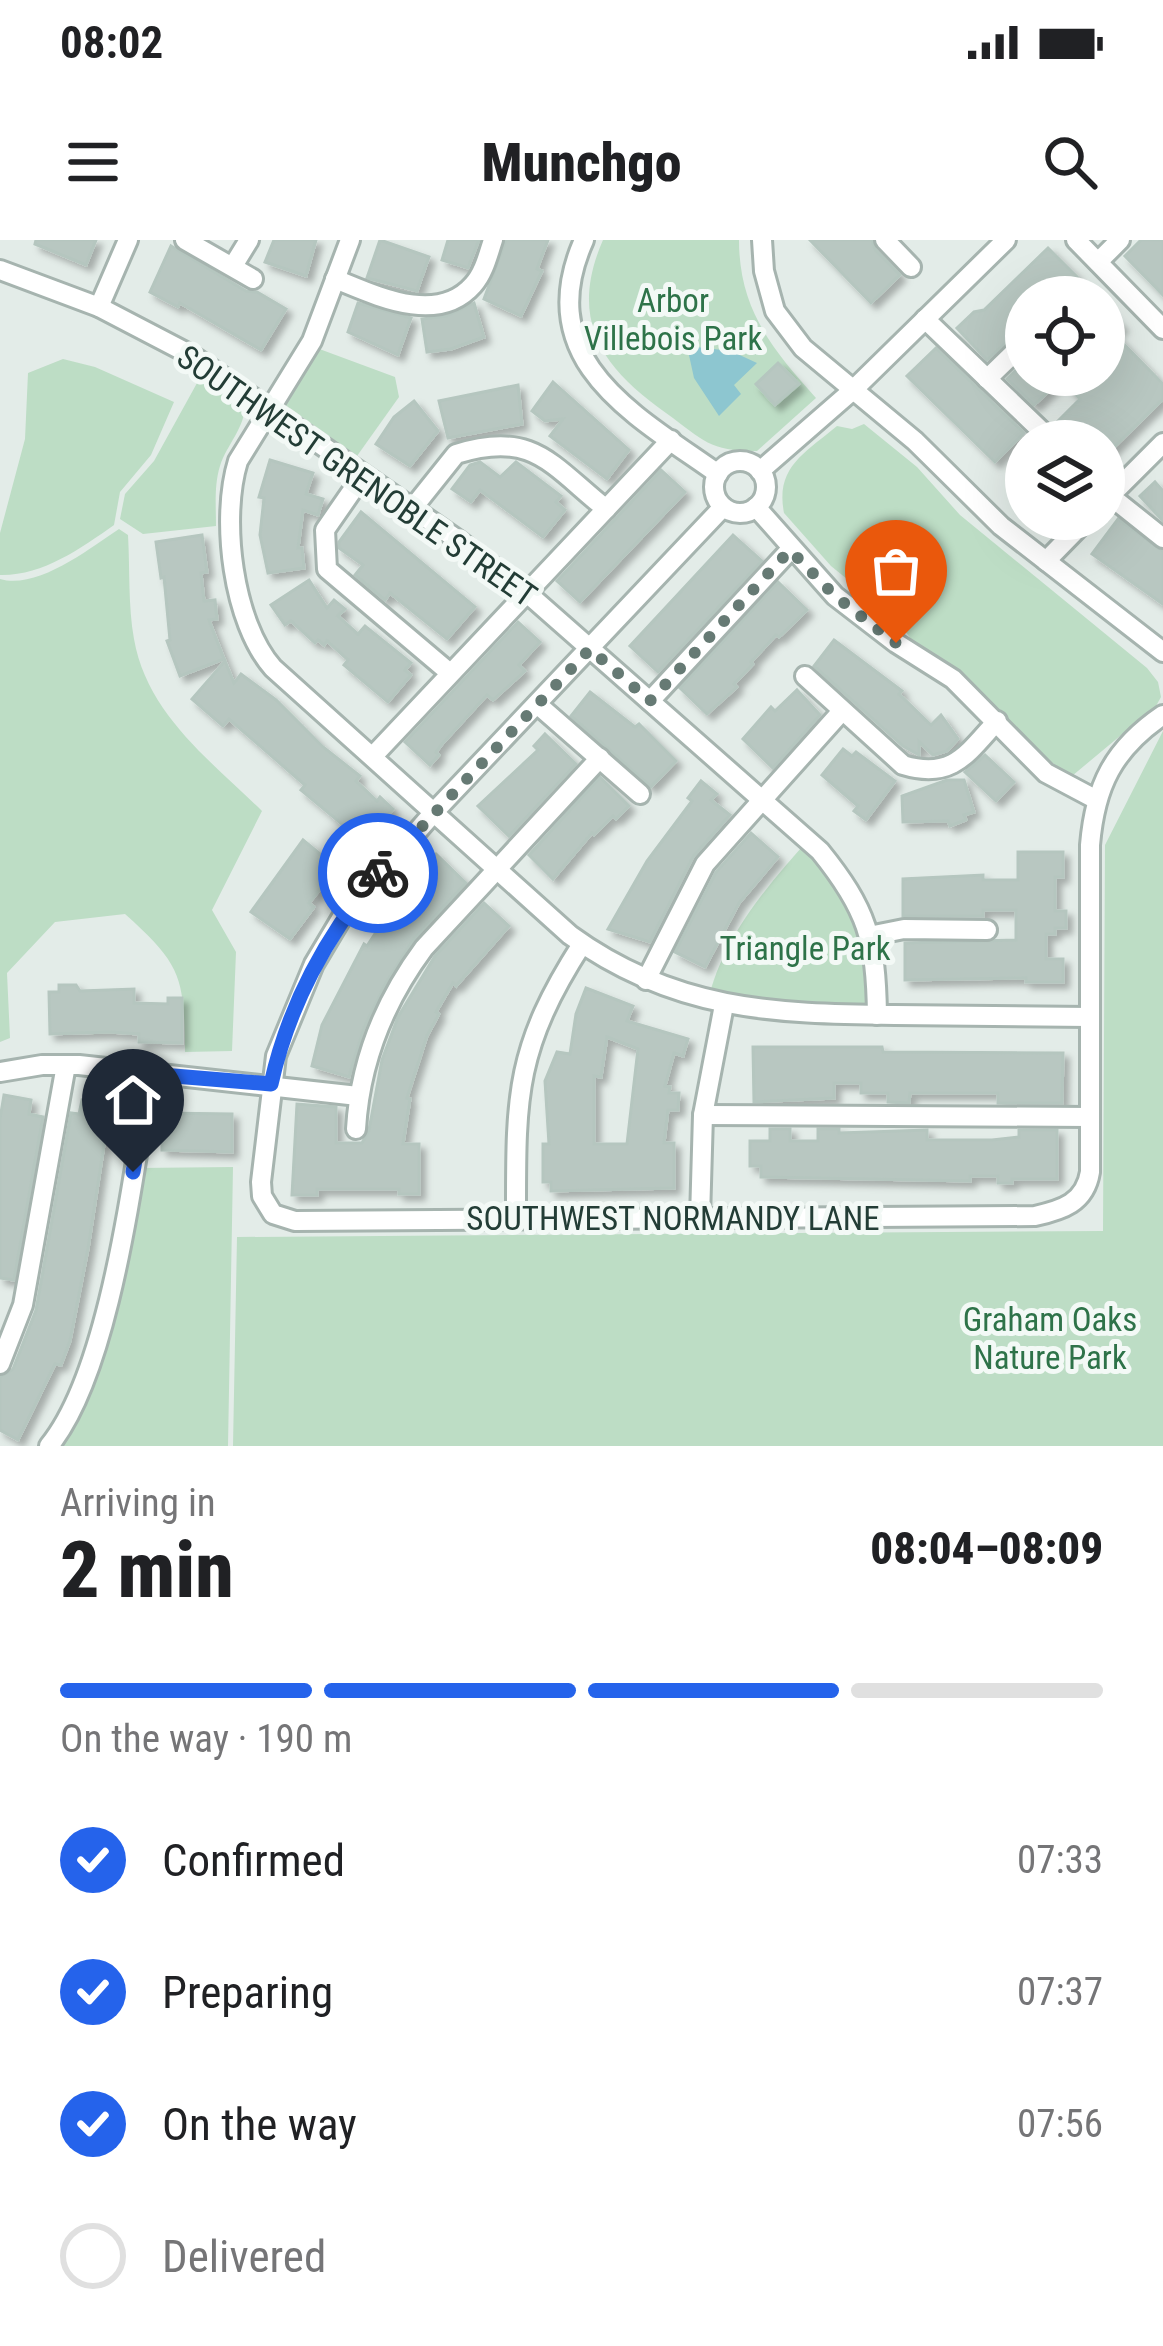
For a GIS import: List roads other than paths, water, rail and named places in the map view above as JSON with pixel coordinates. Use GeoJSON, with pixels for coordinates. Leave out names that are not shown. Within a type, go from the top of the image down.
{"type":"FeatureCollection","features":[{"type":"Feature","properties":{"kind":"street"},"geometry":{"type":"LineString","coordinates":[[99,307],[128,240]]}},
{"type":"Feature","properties":{"kind":"street"},"geometry":{"type":"LineString","coordinates":[[185,240],[253,279]]}},
{"type":"Feature","properties":{"kind":"street"},"geometry":{"type":"LineString","coordinates":[[233,266],[249,240]]}},
{"type":"Feature","properties":{"kind":"street"},"geometry":{"type":"LineString","coordinates":[[350,240],[312,341],[238,461],[228,506],[246,625],[273,668],[582,944],[646,980],[724,1005],[795,1015],[1089,1017]]}},
{"type":"Feature","properties":{"kind":"street"},"geometry":{"type":"LineString","coordinates":[[335,279],[412,306],[440,303],[476,283],[493,240]]}},
{"type":"Feature","properties":{"kind":"street"},"geometry":{"type":"LineString","coordinates":[[584,240],[570,292],[579,347],[607,392],[718,474]]}},
{"type":"Feature","properties":{"kind":"street"},"geometry":{"type":"LineString","coordinates":[[762,240],[764,271],[775,310],[803,348],[914,441],[972,501],[1163,652]]}},
{"type":"Feature","properties":{"kind":"street"},"geometry":{"type":"LineString","coordinates":[[885,240],[911,267]]}},
{"type":"Feature","properties":{"kind":"street"},"geometry":{"type":"LineString","coordinates":[[760,471],[853,390],[1006,240]]}},
{"type":"Feature","properties":{"kind":"street"},"geometry":{"type":"LineString","coordinates":[[1076,240],[1163,328]]}},
{"type":"Feature","properties":{"kind":"street"},"geometry":{"type":"LineString","coordinates":[[1098,262],[1120,240]]}},
{"type":"Feature","properties":{"kind":"street","name":"SOUTHWEST GRENOBLE STREET"},"geometry":{"type":"LineString","coordinates":[[0,270],[99,307],[193,356],[527,593],[809,839],[850,888],[869,936],[877,978],[877,1015]]}},
{"type":"Feature","properties":{"kind":"street"},"geometry":{"type":"LineString","coordinates":[[925,320],[1030,420]]}},
{"type":"Feature","properties":{"kind":"street"},"geometry":{"type":"LineString","coordinates":[[988,379],[1005,362]]}},
{"type":"Feature","properties":{"kind":"street"},"geometry":{"type":"LineString","coordinates":[[374,755],[671,440]]}},
{"type":"Feature","properties":{"kind":"street"},"geometry":{"type":"LineString","coordinates":[[1125,479],[1163,442]]}},
{"type":"Feature","properties":{"kind":"street"},"geometry":{"type":"LineString","coordinates":[[412,509],[456,454],[516,444],[536,453],[606,509]]}},
{"type":"Feature","properties":{"kind":"street"},"geometry":{"type":"LineString","coordinates":[[742,461],[760,471],[765,494],[756,507],[738,513],[723,507],[715,494],[718,474],[725,466],[742,461]]}},
{"type":"Feature","properties":{"kind":"street"},"geometry":{"type":"LineString","coordinates":[[363,475],[326,530],[327,569],[450,673]]}},
{"type":"Feature","properties":{"kind":"street"},"geometry":{"type":"LineString","coordinates":[[271,1084],[292,1011],[342,917],[435,811],[723,507]]}},
{"type":"Feature","properties":{"kind":"street"},"geometry":{"type":"LineString","coordinates":[[756,507],[790,550],[851,610],[953,680],[1046,773],[1095,799]]}},
{"type":"Feature","properties":{"kind":"street"},"geometry":{"type":"LineString","coordinates":[[1125,511],[1163,538]]}},
{"type":"Feature","properties":{"kind":"street"},"geometry":{"type":"LineString","coordinates":[[1046,561],[1067,540]]}},
{"type":"Feature","properties":{"kind":"street"},"geometry":{"type":"LineString","coordinates":[[650,701],[790,550]]}},
{"type":"Feature","properties":{"kind":"street"},"geometry":{"type":"LineString","coordinates":[[805,676],[903,766],[912,769],[950,769],[998,721]]}},
{"type":"Feature","properties":{"kind":"street"},"geometry":{"type":"LineString","coordinates":[[537,704],[640,794]]}},
{"type":"Feature","properties":{"kind":"street"},"geometry":{"type":"LineString","coordinates":[[646,980],[705,864],[842,711]]}},
{"type":"Feature","properties":{"kind":"street"},"geometry":{"type":"LineString","coordinates":[[703,1115],[1089,1117],[1090,845],[1095,799],[1130,741],[1163,715]]}},
{"type":"Feature","properties":{"kind":"street"},"geometry":{"type":"LineString","coordinates":[[356,1129],[358,1096],[373,1040],[402,977],[600,758]]}},
{"type":"Feature","properties":{"kind":"street"},"geometry":{"type":"LineString","coordinates":[[869,936],[904,929],[986,929]]}},
{"type":"Feature","properties":{"kind":"street"},"geometry":{"type":"LineString","coordinates":[[516,1219],[516,1120],[522,1071],[537,1021],[582,944]]}},
{"type":"Feature","properties":{"kind":"street"},"geometry":{"type":"LineString","coordinates":[[700,1218],[703,1115],[724,1005]]}},
{"type":"Feature","properties":{"kind":"street"},"geometry":{"type":"LineString","coordinates":[[0,1072],[66,1065],[358,1096]]}},
{"type":"Feature","properties":{"kind":"street"},"geometry":{"type":"LineString","coordinates":[[0,1364],[23,1305],[66,1065]]}},
{"type":"Feature","properties":{"kind":"street"},"geometry":{"type":"LineString","coordinates":[[49,1446],[84,1382],[101,1326],[150,1074]]}},
{"type":"Feature","properties":{"kind":"street","name":"SOUTHWEST NORMANDY LANE"},"geometry":{"type":"LineString","coordinates":[[271,1084],[262,1196],[273,1214],[296,1221],[1035,1216],[1072,1205],[1088,1182],[1089,1117]]}},
{"type":"Feature","properties":{"kind":"water"},"geometry":{"type":"Polygon","coordinates":[[[687,346],[731,351],[757,363],[734,385],[741,394],[719,416],[694,378],[687,346]]]}},
{"type":"Feature","properties":{"kind":"park label","name":"Arbor Villebois Park"},"geometry":{"type":"Point","coordinates":[673,319]}},
{"type":"Feature","properties":{"kind":"park label","name":"Triangle Park"},"geometry":{"type":"Point","coordinates":[805,948]}},
{"type":"Feature","properties":{"kind":"park label","name":"Graham Oaks Nature Park"},"geometry":{"type":"Point","coordinates":[1050,1338]}}]}
